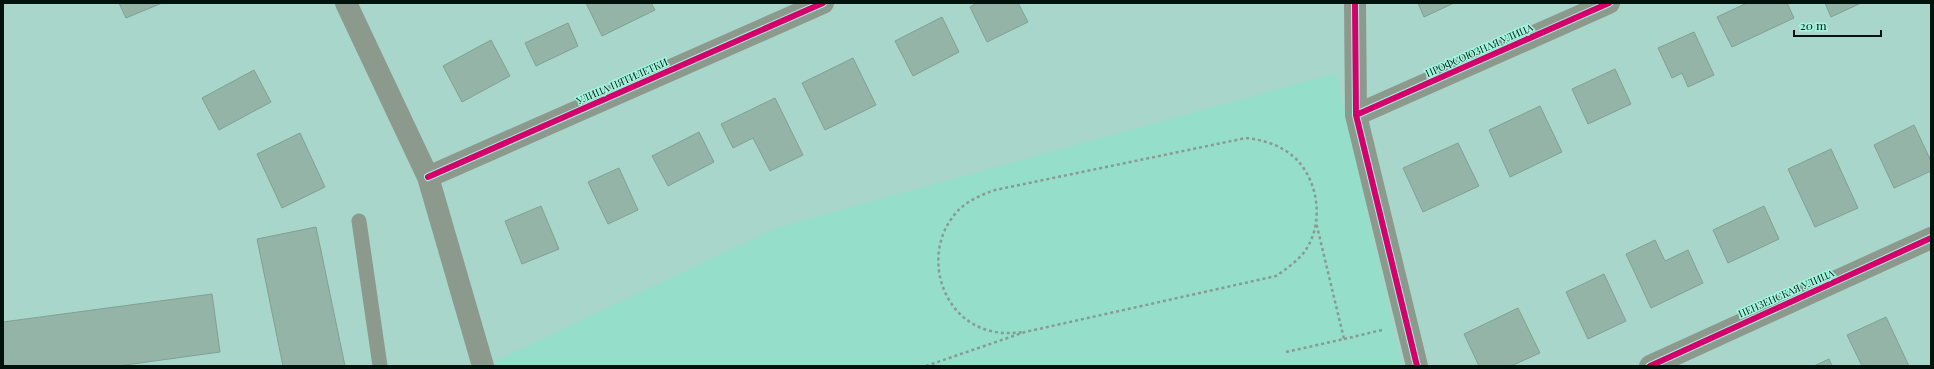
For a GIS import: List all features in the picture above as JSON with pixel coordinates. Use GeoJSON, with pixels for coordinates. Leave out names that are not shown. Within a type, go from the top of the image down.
{"type":"FeatureCollection","features":[{"type":"Feature","properties":{"kind":"street"},"geometry":{"type":"LineString","coordinates":[[346,3],[428,177],[483,366]]}},
{"type":"Feature","properties":{"kind":"street","name":"УЛИЦА ПЯТИЛЕТКИ"},"geometry":{"type":"LineString","coordinates":[[428,177],[823,3]]}},
{"type":"Feature","properties":{"kind":"street"},"geometry":{"type":"LineString","coordinates":[[1356,3],[1356,115],[1418,366]]}},
{"type":"Feature","properties":{"kind":"street","name":"ПРОФСОЮЗНАЯ УЛИЦА"},"geometry":{"type":"LineString","coordinates":[[1356,115],[1609,3]]}},
{"type":"Feature","properties":{"kind":"street","name":"ПЕНЗЕНСКАЯ УЛИЦА"},"geometry":{"type":"LineString","coordinates":[[1650,366],[1931,238]]}},
{"type":"Feature","properties":{"kind":"lane"},"geometry":{"type":"LineString","coordinates":[[359,220],[380,366]]}},
{"type":"Feature","properties":{"kind":"path"},"geometry":{"type":"LineString","coordinates":[[1246,138],[1264,140],[1280,147],[1294,158],[1306,171],[1313,187],[1317,204],[1316,221],[1312,238],[1302,254],[1290,266],[1276,276],[1025,332],[1008,334],[990,331],[974,324],[960,314],[949,301],[941,285],[937,268],[938,250],[943,234],[956,214],[964,205],[978,196],[995,190],[1246,138]]}},
{"type":"Feature","properties":{"kind":"path"},"geometry":{"type":"LineString","coordinates":[[1316,221],[1344,339]]}},
{"type":"Feature","properties":{"kind":"path"},"geometry":{"type":"LineString","coordinates":[[1286,352],[1383,330]]}},
{"type":"Feature","properties":{"kind":"path"},"geometry":{"type":"LineString","coordinates":[[926,366],[1025,332]]}},
{"type":"Feature","properties":{"kind":"shaded area"},"geometry":{"type":"Polygon","coordinates":[[[1336,73],[1402,366],[497,366],[495,361],[779,227],[1336,73]]]}},
{"type":"Feature","properties":{"kind":"building"},"geometry":{"type":"Polygon","coordinates":[[[119,3],[162,3],[126,18],[119,3]]]}},
{"type":"Feature","properties":{"kind":"building"},"geometry":{"type":"Polygon","coordinates":[[[586,3],[651,3],[655,10],[602,36],[586,3]]]}},
{"type":"Feature","properties":{"kind":"building"},"geometry":{"type":"Polygon","coordinates":[[[977,3],[1018,3],[1028,22],[987,42],[970,7],[977,3]]]}},
{"type":"Feature","properties":{"kind":"building"},"geometry":{"type":"Polygon","coordinates":[[[1418,3],[1454,3],[1424,17],[1418,3]]]}},
{"type":"Feature","properties":{"kind":"building"},"geometry":{"type":"Polygon","coordinates":[[[1747,3],[1787,3],[1794,18],[1732,47],[1717,17],[1747,3]]]}},
{"type":"Feature","properties":{"kind":"building"},"geometry":{"type":"Polygon","coordinates":[[[1825,3],[1861,3],[1831,17],[1825,3]]]}},
{"type":"Feature","properties":{"kind":"building"},"geometry":{"type":"Polygon","coordinates":[[[942,17],[959,52],[913,76],[895,41],[942,17]]]}},
{"type":"Feature","properties":{"kind":"building"},"geometry":{"type":"Polygon","coordinates":[[[568,23],[578,46],[536,66],[525,43],[568,23]]]}},
{"type":"Feature","properties":{"kind":"building"},"geometry":{"type":"Polygon","coordinates":[[[1694,32],[1714,75],[1688,87],[1682,73],[1672,78],[1658,48],[1694,32]]]}},
{"type":"Feature","properties":{"kind":"building"},"geometry":{"type":"Polygon","coordinates":[[[491,40],[510,76],[462,102],[443,66],[491,40]]]}},
{"type":"Feature","properties":{"kind":"building"},"geometry":{"type":"Polygon","coordinates":[[[853,58],[876,105],[825,130],[802,83],[853,58]]]}},
{"type":"Feature","properties":{"kind":"building"},"geometry":{"type":"Polygon","coordinates":[[[1615,69],[1631,104],[1588,124],[1572,89],[1615,69]]]}},
{"type":"Feature","properties":{"kind":"building"},"geometry":{"type":"Polygon","coordinates":[[[254,70],[271,102],[219,130],[202,98],[254,70]]]}},
{"type":"Feature","properties":{"kind":"building"},"geometry":{"type":"Polygon","coordinates":[[[775,98],[803,155],[770,171],[753,138],[733,148],[721,124],[775,98]]]}},
{"type":"Feature","properties":{"kind":"building"},"geometry":{"type":"Polygon","coordinates":[[[1540,106],[1562,152],[1510,177],[1489,130],[1540,106]]]}},
{"type":"Feature","properties":{"kind":"building"},"geometry":{"type":"Polygon","coordinates":[[[1914,125],[1931,161],[1931,171],[1894,188],[1874,145],[1914,125]]]}},
{"type":"Feature","properties":{"kind":"building"},"geometry":{"type":"Polygon","coordinates":[[[699,132],[714,162],[668,186],[652,156],[699,132]]]}},
{"type":"Feature","properties":{"kind":"building"},"geometry":{"type":"Polygon","coordinates":[[[300,133],[325,187],[282,208],[257,154],[300,133]]]}},
{"type":"Feature","properties":{"kind":"building"},"geometry":{"type":"Polygon","coordinates":[[[1458,143],[1479,186],[1423,212],[1403,168],[1458,143]]]}},
{"type":"Feature","properties":{"kind":"building"},"geometry":{"type":"Polygon","coordinates":[[[1831,149],[1858,208],[1815,227],[1788,169],[1831,149]]]}},
{"type":"Feature","properties":{"kind":"building"},"geometry":{"type":"Polygon","coordinates":[[[619,168],[638,210],[608,224],[588,182],[619,168]]]}},
{"type":"Feature","properties":{"kind":"building"},"geometry":{"type":"Polygon","coordinates":[[[541,206],[559,249],[522,264],[505,221],[541,206]]]}},
{"type":"Feature","properties":{"kind":"building"},"geometry":{"type":"Polygon","coordinates":[[[1764,206],[1779,239],[1728,263],[1713,230],[1764,206]]]}},
{"type":"Feature","properties":{"kind":"building"},"geometry":{"type":"Polygon","coordinates":[[[316,227],[345,366],[283,366],[257,239],[316,227]]]}},
{"type":"Feature","properties":{"kind":"building"},"geometry":{"type":"Polygon","coordinates":[[[1655,240],[1665,261],[1688,250],[1703,283],[1651,308],[1626,254],[1655,240]]]}},
{"type":"Feature","properties":{"kind":"building"},"geometry":{"type":"Polygon","coordinates":[[[1604,274],[1626,321],[1588,339],[1566,292],[1604,274]]]}},
{"type":"Feature","properties":{"kind":"building"},"geometry":{"type":"Polygon","coordinates":[[[212,294],[220,352],[118,366],[3,366],[3,322],[212,294]]]}},
{"type":"Feature","properties":{"kind":"building"},"geometry":{"type":"Polygon","coordinates":[[[1518,308],[1540,353],[1511,366],[1479,366],[1464,334],[1518,308]]]}},
{"type":"Feature","properties":{"kind":"building"},"geometry":{"type":"Polygon","coordinates":[[[1886,317],[1909,366],[1862,366],[1847,335],[1886,317]]]}},
{"type":"Feature","properties":{"kind":"building"},"geometry":{"type":"Polygon","coordinates":[[[1829,359],[1832,366],[1814,366],[1829,359]]]}},
{"type":"Feature","properties":{"kind":"cycle path"},"geometry":{"type":"LineString","coordinates":[[428,177],[823,3]]}},
{"type":"Feature","properties":{"kind":"cycle path"},"geometry":{"type":"LineString","coordinates":[[1355,3],[1356,115],[1417,366]]}},
{"type":"Feature","properties":{"kind":"cycle path"},"geometry":{"type":"LineString","coordinates":[[1356,115],[1609,3]]}},
{"type":"Feature","properties":{"kind":"cycle path"},"geometry":{"type":"LineString","coordinates":[[1650,366],[1931,238]]}}]}
